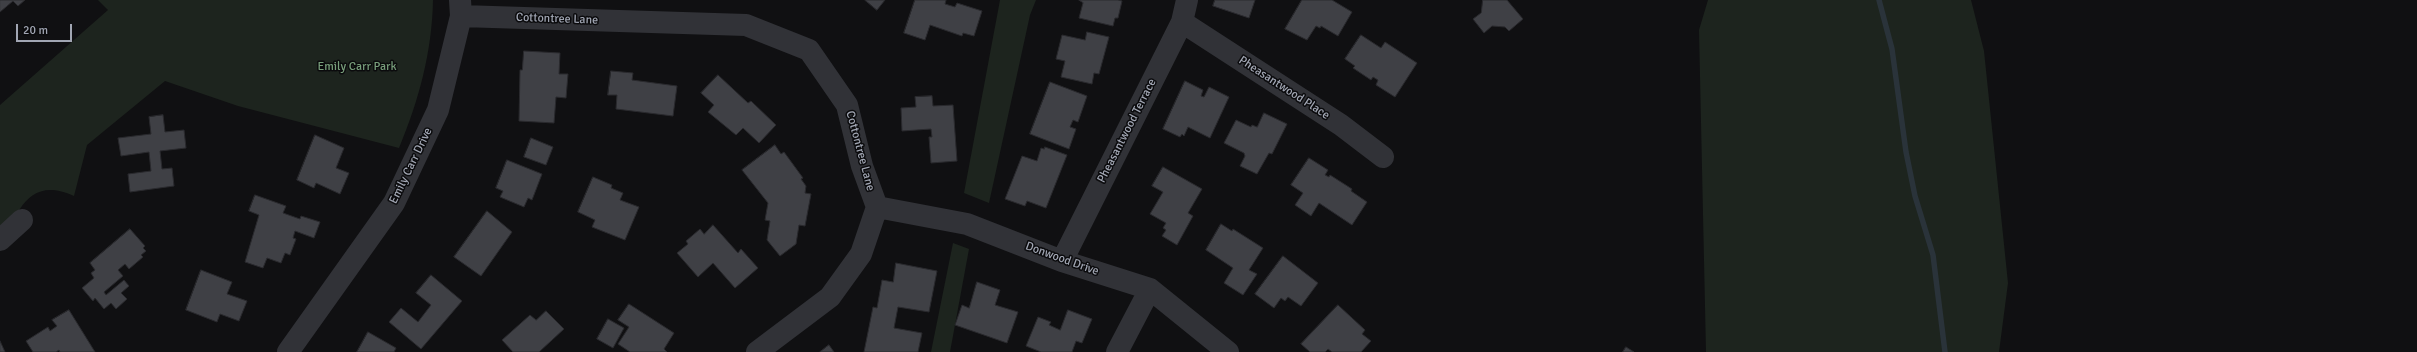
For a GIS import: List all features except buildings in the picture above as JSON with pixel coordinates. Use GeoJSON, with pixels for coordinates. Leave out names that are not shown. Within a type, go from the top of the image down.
{"type":"FeatureCollection","features":[{"type":"Feature","properties":{"kind":"street","name":"Pheasantwood Terrace"},"geometry":{"type":"LineString","coordinates":[[1062,260],[1182,22],[1187,0]]}},
{"type":"Feature","properties":{"kind":"street","name":"Cottontree Lane"},"geometry":{"type":"LineString","coordinates":[[460,8],[746,25],[809,50],[847,105],[862,166],[876,207],[861,254],[830,297],[757,352]]}},
{"type":"Feature","properties":{"kind":"street","name":"Emily Carr Drive"},"geometry":{"type":"LineString","coordinates":[[288,352],[394,203],[438,110],[460,8]]}},
{"type":"Feature","properties":{"kind":"street","name":"Pheasantwood Place"},"geometry":{"type":"LineString","coordinates":[[1182,22],[1341,125],[1383,157]]}},
{"type":"Feature","properties":{"kind":"street","name":"Donwood Drive"},"geometry":{"type":"LineString","coordinates":[[876,207],[967,224],[1062,260],[1150,289],[1228,352]]}},
{"type":"Feature","properties":{"kind":"street"},"geometry":{"type":"LineString","coordinates":[[0,240],[22,220]]}},
{"type":"Feature","properties":{"kind":"street"},"geometry":{"type":"LineString","coordinates":[[1117,352],[1150,289]]}},
{"type":"Feature","properties":{"kind":"green space","name":"Emily Carr Park"},"geometry":{"type":"Polygon","coordinates":[[[98,0],[433,0],[430,38],[423,76],[413,112],[399,148],[238,106],[165,81],[87,145],[74,196],[58,191],[45,190],[34,194],[18,211],[0,249],[0,105],[108,10],[98,0]]]}},
{"type":"Feature","properties":{"kind":"green space"},"geometry":{"type":"Polygon","coordinates":[[[1000,0],[1036,0],[1030,15],[989,203],[964,193],[1000,0]]]}},
{"type":"Feature","properties":{"kind":"green space"},"geometry":{"type":"Polygon","coordinates":[[[1708,0],[1971,0],[1984,51],[2008,283],[1999,352],[1706,352],[1699,30],[1708,0]]]}},
{"type":"Feature","properties":{"kind":"green space"},"geometry":{"type":"Polygon","coordinates":[[[953,243],[969,249],[950,352],[931,352],[953,243]]]}},
{"type":"Feature","properties":{"kind":"waterway"},"geometry":{"type":"LineString","coordinates":[[1879,0],[1892,49],[1906,152],[1915,196],[1933,255],[1945,352]]}}]}
